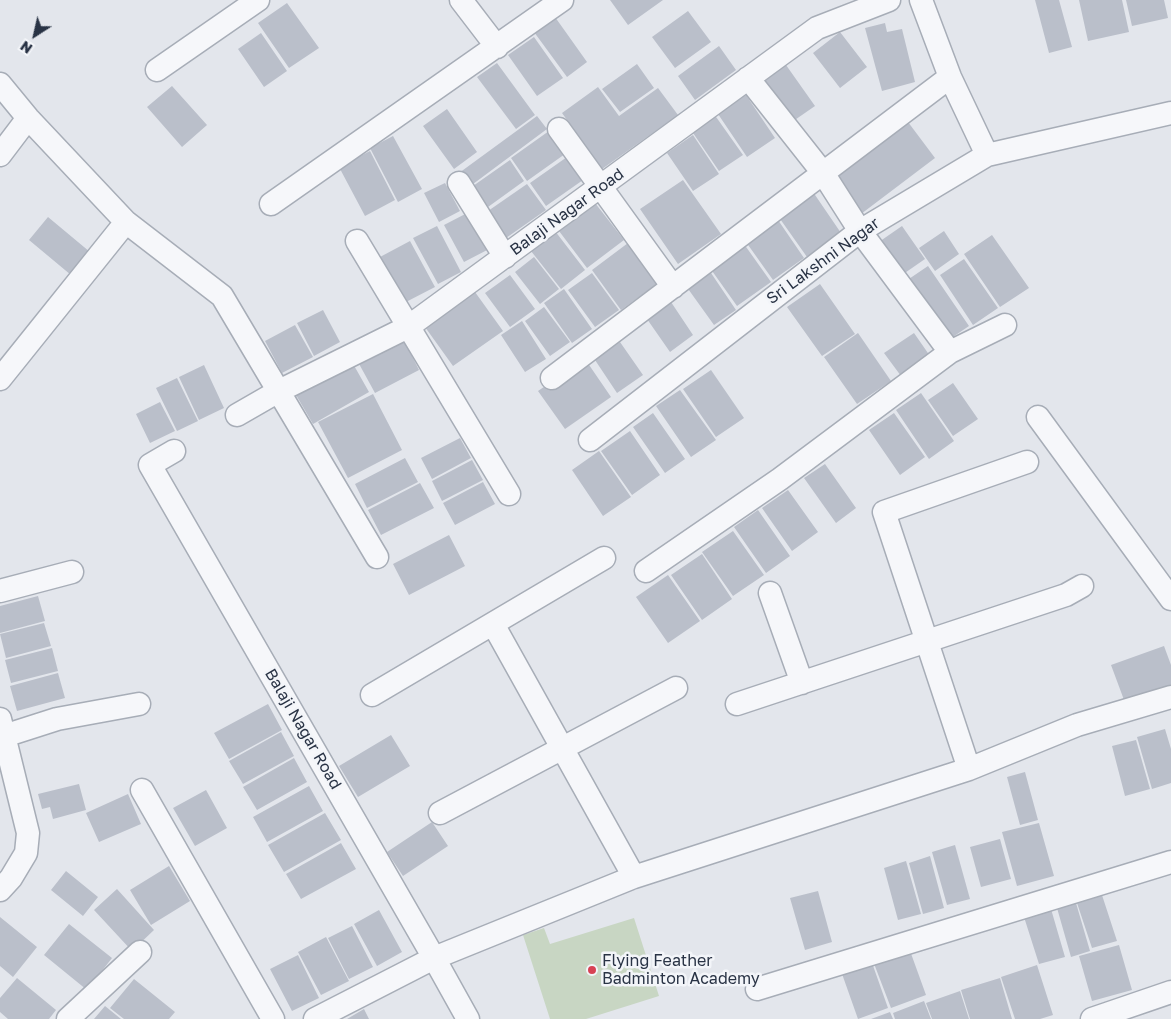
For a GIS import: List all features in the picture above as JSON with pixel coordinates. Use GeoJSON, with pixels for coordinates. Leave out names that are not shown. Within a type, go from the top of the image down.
{"type":"FeatureCollection","features":[{"type":"Feature","properties":{"kind":"street"},"geometry":{"type":"LineString","coordinates":[[157,70],[258,0]]}},
{"type":"Feature","properties":{"kind":"street"},"geometry":{"type":"LineString","coordinates":[[461,0],[496,47]]}},
{"type":"Feature","properties":{"kind":"street"},"geometry":{"type":"LineString","coordinates":[[271,204],[562,0]]}},
{"type":"Feature","properties":{"kind":"street","name":"Balaji Nagar Road"},"geometry":{"type":"LineString","coordinates":[[237,415],[277,392],[408,327],[817,28],[889,0]]}},
{"type":"Feature","properties":{"kind":"street"},"geometry":{"type":"LineString","coordinates":[[921,0],[950,77],[987,155]]}},
{"type":"Feature","properties":{"kind":"street"},"geometry":{"type":"LineString","coordinates":[[552,378],[950,77]]}},
{"type":"Feature","properties":{"kind":"street"},"geometry":{"type":"LineString","coordinates":[[748,78],[823,173],[860,231],[950,352]]}},
{"type":"Feature","properties":{"kind":"street"},"geometry":{"type":"LineString","coordinates":[[0,84],[28,118],[126,222],[222,296],[277,392],[377,557]]}},
{"type":"Feature","properties":{"kind":"street","name":"Sri Lakshni Nagar"},"geometry":{"type":"LineString","coordinates":[[590,440],[860,231],[987,155],[1171,113]]}},
{"type":"Feature","properties":{"kind":"street"},"geometry":{"type":"LineString","coordinates":[[0,155],[28,118]]}},
{"type":"Feature","properties":{"kind":"street"},"geometry":{"type":"LineString","coordinates":[[559,129],[673,287]]}},
{"type":"Feature","properties":{"kind":"street"},"geometry":{"type":"LineString","coordinates":[[458,183],[505,257]]}},
{"type":"Feature","properties":{"kind":"street"},"geometry":{"type":"LineString","coordinates":[[0,379],[126,222]]}},
{"type":"Feature","properties":{"kind":"street"},"geometry":{"type":"LineString","coordinates":[[356,241],[509,494]]}},
{"type":"Feature","properties":{"kind":"street"},"geometry":{"type":"LineString","coordinates":[[646,571],[780,479],[950,352],[1005,325]]}},
{"type":"Feature","properties":{"kind":"street"},"geometry":{"type":"LineString","coordinates":[[1038,417],[1171,599]]}},
{"type":"Feature","properties":{"kind":"street","name":"Balaji Nagar Road"},"geometry":{"type":"LineString","coordinates":[[174,451],[150,465],[468,1019]]}},
{"type":"Feature","properties":{"kind":"street"},"geometry":{"type":"LineString","coordinates":[[969,768],[884,512],[1026,462]]}},
{"type":"Feature","properties":{"kind":"street"},"geometry":{"type":"LineString","coordinates":[[372,695],[604,558]]}},
{"type":"Feature","properties":{"kind":"street"},"geometry":{"type":"LineString","coordinates":[[0,591],[72,572]]}},
{"type":"Feature","properties":{"kind":"street"},"geometry":{"type":"LineString","coordinates":[[737,704],[1066,595],[1082,586]]}},
{"type":"Feature","properties":{"kind":"street"},"geometry":{"type":"LineString","coordinates":[[770,593],[802,683]]}},
{"type":"Feature","properties":{"kind":"street"},"geometry":{"type":"LineString","coordinates":[[493,624],[634,876]]}},
{"type":"Feature","properties":{"kind":"street"},"geometry":{"type":"LineString","coordinates":[[440,813],[676,688]]}},
{"type":"Feature","properties":{"kind":"street"},"geometry":{"type":"LineString","coordinates":[[315,1019],[434,958],[634,876],[969,768],[1076,726],[1171,697]]}},
{"type":"Feature","properties":{"kind":"street"},"geometry":{"type":"LineString","coordinates":[[0,890],[11,878],[26,853],[28,833],[2,727],[139,704]]}},
{"type":"Feature","properties":{"kind":"street"},"geometry":{"type":"LineString","coordinates":[[142,790],[273,1019]]}},
{"type":"Feature","properties":{"kind":"street"},"geometry":{"type":"LineString","coordinates":[[757,989],[1171,862]]}},
{"type":"Feature","properties":{"kind":"street"},"geometry":{"type":"LineString","coordinates":[[68,1019],[140,952]]}},
{"type":"Feature","properties":{"kind":"street"},"geometry":{"type":"LineString","coordinates":[[1092,1019],[1171,992]]}},
{"type":"Feature","properties":{"kind":"green space","name":"Flying Feather Badminton Academy"},"geometry":{"type":"Polygon","coordinates":[[[634,918],[659,996],[586,1019],[550,1019],[523,935],[544,928],[550,944],[634,918]]]}},
{"type":"Feature","properties":{"kind":"building"},"geometry":{"type":"Polygon","coordinates":[[[610,0],[663,0],[628,25],[610,0]]]}},
{"type":"Feature","properties":{"kind":"building"},"geometry":{"type":"Polygon","coordinates":[[[1035,0],[1059,0],[1072,47],[1049,53],[1035,0]]]}},
{"type":"Feature","properties":{"kind":"building"},"geometry":{"type":"Polygon","coordinates":[[[1079,0],[1122,0],[1129,32],[1088,41],[1079,0]]]}},
{"type":"Feature","properties":{"kind":"building"},"geometry":{"type":"Polygon","coordinates":[[[1126,0],[1164,0],[1168,18],[1132,26],[1126,0]]]}},
{"type":"Feature","properties":{"kind":"building"},"geometry":{"type":"Polygon","coordinates":[[[287,3],[319,48],[289,68],[258,23],[287,3]]]}},
{"type":"Feature","properties":{"kind":"building"},"geometry":{"type":"Polygon","coordinates":[[[688,11],[711,42],[675,68],[652,37],[688,11]]]}},
{"type":"Feature","properties":{"kind":"building"},"geometry":{"type":"Polygon","coordinates":[[[555,17],[587,62],[567,77],[534,32],[555,17]]]}},
{"type":"Feature","properties":{"kind":"building"},"geometry":{"type":"Polygon","coordinates":[[[885,23],[887,32],[902,29],[915,82],[882,91],[865,28],[885,23]]]}},
{"type":"Feature","properties":{"kind":"building"},"geometry":{"type":"Polygon","coordinates":[[[840,32],[867,67],[840,88],[813,53],[840,32]]]}},
{"type":"Feature","properties":{"kind":"building"},"geometry":{"type":"Polygon","coordinates":[[[261,33],[287,71],[264,87],[238,49],[261,33]]]}},
{"type":"Feature","properties":{"kind":"building"},"geometry":{"type":"Polygon","coordinates":[[[534,37],[563,78],[537,96],[508,55],[534,37]]]}},
{"type":"Feature","properties":{"kind":"building"},"geometry":{"type":"Polygon","coordinates":[[[719,46],[736,70],[695,100],[678,76],[719,46]]]}},
{"type":"Feature","properties":{"kind":"building"},"geometry":{"type":"Polygon","coordinates":[[[497,63],[535,115],[516,129],[477,77],[497,63]]]}},
{"type":"Feature","properties":{"kind":"building"},"geometry":{"type":"Polygon","coordinates":[[[637,64],[654,88],[620,112],[602,89],[637,64]]]}},
{"type":"Feature","properties":{"kind":"building"},"geometry":{"type":"Polygon","coordinates":[[[786,65],[815,106],[789,124],[759,84],[786,65]]]}},
{"type":"Feature","properties":{"kind":"building"},"geometry":{"type":"Polygon","coordinates":[[[172,86],[207,125],[182,147],[147,107],[172,86]]]}},
{"type":"Feature","properties":{"kind":"building"},"geometry":{"type":"Polygon","coordinates":[[[598,87],[619,116],[658,88],[678,115],[602,169],[562,113],[598,87]]]}},
{"type":"Feature","properties":{"kind":"building"},"geometry":{"type":"Polygon","coordinates":[[[746,95],[775,138],[747,157],[718,114],[746,95]]]}},
{"type":"Feature","properties":{"kind":"building"},"geometry":{"type":"Polygon","coordinates":[[[447,109],[477,152],[454,169],[423,126],[447,109]]]}},
{"type":"Feature","properties":{"kind":"building"},"geometry":{"type":"Polygon","coordinates":[[[714,114],[743,155],[719,171],[691,130],[714,114]]]}},
{"type":"Feature","properties":{"kind":"building"},"geometry":{"type":"Polygon","coordinates":[[[537,116],[547,129],[469,187],[459,173],[537,116]]]}},
{"type":"Feature","properties":{"kind":"building"},"geometry":{"type":"Polygon","coordinates":[[[908,122],[935,158],[861,214],[834,178],[908,122]]]}},
{"type":"Feature","properties":{"kind":"building"},"geometry":{"type":"Polygon","coordinates":[[[549,131],[565,154],[527,181],[511,158],[549,131]]]}},
{"type":"Feature","properties":{"kind":"building"},"geometry":{"type":"Polygon","coordinates":[[[693,135],[719,174],[693,191],[667,153],[693,135]]]}},
{"type":"Feature","properties":{"kind":"building"},"geometry":{"type":"Polygon","coordinates":[[[393,136],[422,189],[398,202],[370,148],[393,136]]]}},
{"type":"Feature","properties":{"kind":"building"},"geometry":{"type":"Polygon","coordinates":[[[370,151],[395,200],[365,216],[339,167],[370,151]]]}},
{"type":"Feature","properties":{"kind":"building"},"geometry":{"type":"Polygon","coordinates":[[[567,157],[583,180],[546,206],[530,183],[567,157]]]}},
{"type":"Feature","properties":{"kind":"building"},"geometry":{"type":"Polygon","coordinates":[[[510,160],[524,181],[488,207],[473,186],[510,160]]]}},
{"type":"Feature","properties":{"kind":"building"},"geometry":{"type":"Polygon","coordinates":[[[683,180],[721,234],[678,264],[640,209],[683,180]]]}},
{"type":"Feature","properties":{"kind":"building"},"geometry":{"type":"Polygon","coordinates":[[[445,183],[460,211],[439,222],[424,193],[445,183]]]}},
{"type":"Feature","properties":{"kind":"building"},"geometry":{"type":"Polygon","coordinates":[[[527,184],[546,210],[506,238],[488,211],[527,184]]]}},
{"type":"Feature","properties":{"kind":"building"},"geometry":{"type":"Polygon","coordinates":[[[813,192],[841,233],[807,257],[778,216],[813,192]]]}},
{"type":"Feature","properties":{"kind":"building"},"geometry":{"type":"Polygon","coordinates":[[[595,203],[624,240],[587,268],[559,231],[595,203]]]}},
{"type":"Feature","properties":{"kind":"building"},"geometry":{"type":"Polygon","coordinates":[[[471,211],[491,248],[464,262],[444,225],[471,211]]]}},
{"type":"Feature","properties":{"kind":"building"},"geometry":{"type":"Polygon","coordinates":[[[48,217],[90,252],[71,275],[29,240],[48,217]]]}},
{"type":"Feature","properties":{"kind":"building"},"geometry":{"type":"Polygon","coordinates":[[[778,220],[804,258],[773,280],[746,242],[778,220]]]}},
{"type":"Feature","properties":{"kind":"building"},"geometry":{"type":"Polygon","coordinates":[[[437,226],[461,272],[438,284],[413,238],[437,226]]]}},
{"type":"Feature","properties":{"kind":"building"},"geometry":{"type":"Polygon","coordinates":[[[902,226],[925,259],[899,277],[876,244],[902,226]]]}},
{"type":"Feature","properties":{"kind":"building"},"geometry":{"type":"Polygon","coordinates":[[[555,231],[585,270],[561,289],[531,251],[555,231]]]}},
{"type":"Feature","properties":{"kind":"building"},"geometry":{"type":"Polygon","coordinates":[[[944,231],[959,254],[935,271],[919,248],[944,231]]]}},
{"type":"Feature","properties":{"kind":"building"},"geometry":{"type":"Polygon","coordinates":[[[992,235],[1029,288],[1000,307],[964,254],[992,235]]]}},
{"type":"Feature","properties":{"kind":"building"},"geometry":{"type":"Polygon","coordinates":[[[410,241],[435,287],[404,303],[380,257],[410,241]]]}},
{"type":"Feature","properties":{"kind":"building"},"geometry":{"type":"Polygon","coordinates":[[[628,243],[658,283],[621,310],[592,270],[628,243]]]}},
{"type":"Feature","properties":{"kind":"building"},"geometry":{"type":"Polygon","coordinates":[[[744,244],[771,282],[737,306],[710,268],[744,244]]]}},
{"type":"Feature","properties":{"kind":"building"},"geometry":{"type":"Polygon","coordinates":[[[534,257],[559,289],[540,304],[515,272],[534,257]]]}},
{"type":"Feature","properties":{"kind":"building"},"geometry":{"type":"Polygon","coordinates":[[[964,259],[998,308],[973,325],[940,275],[964,259]]]}},
{"type":"Feature","properties":{"kind":"building"},"geometry":{"type":"Polygon","coordinates":[[[928,266],[969,326],[944,343],[903,283],[928,266]]]}},
{"type":"Feature","properties":{"kind":"building"},"geometry":{"type":"Polygon","coordinates":[[[709,270],[736,310],[714,325],[686,286],[709,270]]]}},
{"type":"Feature","properties":{"kind":"building"},"geometry":{"type":"Polygon","coordinates":[[[592,273],[619,310],[595,327],[568,290],[592,273]]]}},
{"type":"Feature","properties":{"kind":"building"},"geometry":{"type":"Polygon","coordinates":[[[510,275],[535,309],[510,327],[485,293],[510,275]]]}},
{"type":"Feature","properties":{"kind":"building"},"geometry":{"type":"Polygon","coordinates":[[[820,284],[855,334],[822,356],[787,307],[820,284]]]}},
{"type":"Feature","properties":{"kind":"building"},"geometry":{"type":"Polygon","coordinates":[[[564,289],[592,329],[572,343],[544,303],[564,289]]]}},
{"type":"Feature","properties":{"kind":"building"},"geometry":{"type":"Polygon","coordinates":[[[475,292],[503,331],[453,366],[425,327],[475,292]]]}},
{"type":"Feature","properties":{"kind":"building"},"geometry":{"type":"Polygon","coordinates":[[[671,302],[693,335],[670,352],[647,319],[671,302]]]}},
{"type":"Feature","properties":{"kind":"building"},"geometry":{"type":"Polygon","coordinates":[[[544,307],[570,342],[550,356],[525,321],[544,307]]]}},
{"type":"Feature","properties":{"kind":"building"},"geometry":{"type":"Polygon","coordinates":[[[323,310],[340,342],[314,356],[297,323],[323,310]]]}},
{"type":"Feature","properties":{"kind":"building"},"geometry":{"type":"Polygon","coordinates":[[[522,321],[546,359],[525,372],[501,335],[522,321]]]}},
{"type":"Feature","properties":{"kind":"building"},"geometry":{"type":"Polygon","coordinates":[[[295,325],[313,357],[282,373],[265,341],[295,325]]]}},
{"type":"Feature","properties":{"kind":"building"},"geometry":{"type":"Polygon","coordinates":[[[858,333],[891,381],[857,404],[824,357],[858,333]]]}},
{"type":"Feature","properties":{"kind":"building"},"geometry":{"type":"Polygon","coordinates":[[[914,333],[930,356],[901,376],[884,353],[914,333]]]}},
{"type":"Feature","properties":{"kind":"building"},"geometry":{"type":"Polygon","coordinates":[[[403,338],[419,370],[375,393],[358,362],[403,338]]]}},
{"type":"Feature","properties":{"kind":"building"},"geometry":{"type":"Polygon","coordinates":[[[620,342],[643,375],[617,393],[595,360],[620,342]]]}},
{"type":"Feature","properties":{"kind":"building"},"geometry":{"type":"Polygon","coordinates":[[[585,359],[611,397],[565,429],[538,391],[585,359]]]}},
{"type":"Feature","properties":{"kind":"building"},"geometry":{"type":"Polygon","coordinates":[[[352,362],[369,392],[313,424],[296,395],[352,362]]]}},
{"type":"Feature","properties":{"kind":"building"},"geometry":{"type":"Polygon","coordinates":[[[204,365],[224,408],[199,420],[179,377],[204,365]]]}},
{"type":"Feature","properties":{"kind":"building"},"geometry":{"type":"Polygon","coordinates":[[[711,370],[744,418],[716,437],[683,389],[711,370]]]}},
{"type":"Feature","properties":{"kind":"building"},"geometry":{"type":"Polygon","coordinates":[[[177,378],[198,421],[177,431],[156,388],[177,378]]]}},
{"type":"Feature","properties":{"kind":"building"},"geometry":{"type":"Polygon","coordinates":[[[953,383],[978,419],[953,436],[928,400],[953,383]]]}},
{"type":"Feature","properties":{"kind":"building"},"geometry":{"type":"Polygon","coordinates":[[[680,390],[716,440],[691,457],[656,406],[680,390]]]}},
{"type":"Feature","properties":{"kind":"building"},"geometry":{"type":"Polygon","coordinates":[[[921,393],[954,441],[929,459],[896,410],[921,393]]]}},
{"type":"Feature","properties":{"kind":"building"},"geometry":{"type":"Polygon","coordinates":[[[373,394],[402,450],[348,478],[318,422],[373,394]]]}},
{"type":"Feature","properties":{"kind":"building"},"geometry":{"type":"Polygon","coordinates":[[[160,402],[175,431],[150,443],[136,414],[160,402]]]}},
{"type":"Feature","properties":{"kind":"building"},"geometry":{"type":"Polygon","coordinates":[[[653,413],[685,459],[665,473],[633,427],[653,413]]]}},
{"type":"Feature","properties":{"kind":"building"},"geometry":{"type":"Polygon","coordinates":[[[894,413],[925,457],[900,475],[869,430],[894,413]]]}},
{"type":"Feature","properties":{"kind":"building"},"geometry":{"type":"Polygon","coordinates":[[[630,431],[660,475],[632,495],[601,451],[630,431]]]}},
{"type":"Feature","properties":{"kind":"building"},"geometry":{"type":"Polygon","coordinates":[[[460,438],[471,458],[432,479],[421,458],[460,438]]]}},
{"type":"Feature","properties":{"kind":"building"},"geometry":{"type":"Polygon","coordinates":[[[599,451],[631,497],[603,516],[572,470],[599,451]]]}},
{"type":"Feature","properties":{"kind":"building"},"geometry":{"type":"Polygon","coordinates":[[[405,458],[418,482],[367,508],[355,484],[405,458]]]}},
{"type":"Feature","properties":{"kind":"building"},"geometry":{"type":"Polygon","coordinates":[[[472,460],[483,480],[442,501],[432,481],[472,460]]]}},
{"type":"Feature","properties":{"kind":"building"},"geometry":{"type":"Polygon","coordinates":[[[825,464],[856,508],[836,523],[804,478],[825,464]]]}},
{"type":"Feature","properties":{"kind":"building"},"geometry":{"type":"Polygon","coordinates":[[[483,482],[495,504],[455,525],[443,503],[483,482]]]}},
{"type":"Feature","properties":{"kind":"building"},"geometry":{"type":"Polygon","coordinates":[[[420,483],[434,508],[381,535],[368,510],[420,483]]]}},
{"type":"Feature","properties":{"kind":"building"},"geometry":{"type":"Polygon","coordinates":[[[788,490],[818,532],[792,551],[762,508],[788,490]]]}},
{"type":"Feature","properties":{"kind":"building"},"geometry":{"type":"Polygon","coordinates":[[[758,510],[790,556],[766,573],[734,527],[758,510]]]}},
{"type":"Feature","properties":{"kind":"building"},"geometry":{"type":"Polygon","coordinates":[[[733,531],[764,575],[733,596],[702,552],[733,531]]]}},
{"type":"Feature","properties":{"kind":"building"},"geometry":{"type":"Polygon","coordinates":[[[449,535],[465,566],[409,595],[393,564],[449,535]]]}},
{"type":"Feature","properties":{"kind":"building"},"geometry":{"type":"Polygon","coordinates":[[[702,554],[732,599],[702,620],[671,575],[702,554]]]}},
{"type":"Feature","properties":{"kind":"building"},"geometry":{"type":"Polygon","coordinates":[[[668,575],[700,621],[668,643],[636,597],[668,575]]]}},
{"type":"Feature","properties":{"kind":"building"},"geometry":{"type":"Polygon","coordinates":[[[38,596],[45,621],[0,633],[0,606],[38,596]]]}},
{"type":"Feature","properties":{"kind":"building"},"geometry":{"type":"Polygon","coordinates":[[[44,623],[51,646],[6,658],[0,634],[44,623]]]}},
{"type":"Feature","properties":{"kind":"building"},"geometry":{"type":"Polygon","coordinates":[[[1164,646],[1171,665],[1171,691],[1127,708],[1111,665],[1164,646]]]}},
{"type":"Feature","properties":{"kind":"building"},"geometry":{"type":"Polygon","coordinates":[[[52,648],[58,671],[11,683],[5,660],[52,648]]]}},
{"type":"Feature","properties":{"kind":"building"},"geometry":{"type":"Polygon","coordinates":[[[58,673],[65,698],[17,711],[10,686],[58,673]]]}},
{"type":"Feature","properties":{"kind":"building"},"geometry":{"type":"Polygon","coordinates":[[[268,704],[282,730],[229,759],[214,733],[268,704]]]}},
{"type":"Feature","properties":{"kind":"building"},"geometry":{"type":"Polygon","coordinates":[[[1165,729],[1171,749],[1171,783],[1152,789],[1137,737],[1165,729]]]}},
{"type":"Feature","properties":{"kind":"building"},"geometry":{"type":"Polygon","coordinates":[[[281,732],[294,756],[243,784],[229,761],[281,732]]]}},
{"type":"Feature","properties":{"kind":"building"},"geometry":{"type":"Polygon","coordinates":[[[391,735],[410,766],[358,797],[339,766],[391,735]]]}},
{"type":"Feature","properties":{"kind":"building"},"geometry":{"type":"Polygon","coordinates":[[[1136,740],[1150,789],[1125,796],[1112,746],[1136,740]]]}},
{"type":"Feature","properties":{"kind":"building"},"geometry":{"type":"Polygon","coordinates":[[[294,758],[307,782],[257,810],[243,787],[294,758]]]}},
{"type":"Feature","properties":{"kind":"building"},"geometry":{"type":"Polygon","coordinates":[[[1025,772],[1038,820],[1020,825],[1007,777],[1025,772]]]}},
{"type":"Feature","properties":{"kind":"building"},"geometry":{"type":"Polygon","coordinates":[[[79,784],[86,810],[53,819],[50,807],[42,809],[38,794],[79,784]]]}},
{"type":"Feature","properties":{"kind":"building"},"geometry":{"type":"Polygon","coordinates":[[[309,786],[323,811],[267,842],[253,817],[309,786]]]}},
{"type":"Feature","properties":{"kind":"building"},"geometry":{"type":"Polygon","coordinates":[[[206,790],[227,828],[195,846],[173,808],[206,790]]]}},
{"type":"Feature","properties":{"kind":"building"},"geometry":{"type":"Polygon","coordinates":[[[128,794],[141,824],[99,842],[86,813],[128,794]]]}},
{"type":"Feature","properties":{"kind":"building"},"geometry":{"type":"Polygon","coordinates":[[[325,813],[341,840],[284,872],[268,845],[325,813]]]}},
{"type":"Feature","properties":{"kind":"building"},"geometry":{"type":"Polygon","coordinates":[[[432,822],[448,846],[403,876],[387,852],[432,822]]]}},
{"type":"Feature","properties":{"kind":"building"},"geometry":{"type":"Polygon","coordinates":[[[1039,823],[1054,876],[1017,886],[1002,832],[1039,823]]]}},
{"type":"Feature","properties":{"kind":"building"},"geometry":{"type":"Polygon","coordinates":[[[1000,839],[1011,879],[981,887],[970,847],[1000,839]]]}},
{"type":"Feature","properties":{"kind":"building"},"geometry":{"type":"Polygon","coordinates":[[[341,843],[356,869],[301,899],[286,874],[341,843]]]}},
{"type":"Feature","properties":{"kind":"building"},"geometry":{"type":"Polygon","coordinates":[[[955,845],[970,899],[947,905],[932,852],[955,845]]]}},
{"type":"Feature","properties":{"kind":"building"},"geometry":{"type":"Polygon","coordinates":[[[930,856],[944,908],[923,914],[909,863],[930,856]]]}},
{"type":"Feature","properties":{"kind":"building"},"geometry":{"type":"Polygon","coordinates":[[[906,861],[921,914],[898,920],[884,868],[906,861]]]}},
{"type":"Feature","properties":{"kind":"building"},"geometry":{"type":"Polygon","coordinates":[[[169,866],[190,901],[151,925],[130,890],[169,866]]]}},
{"type":"Feature","properties":{"kind":"building"},"geometry":{"type":"Polygon","coordinates":[[[66,871],[98,897],[83,916],[51,890],[66,871]]]}},
{"type":"Feature","properties":{"kind":"building"},"geometry":{"type":"Polygon","coordinates":[[[117,889],[154,930],[132,951],[94,910],[117,889]]]}},
{"type":"Feature","properties":{"kind":"building"},"geometry":{"type":"Polygon","coordinates":[[[818,891],[832,942],[805,950],[790,898],[818,891]]]}},
{"type":"Feature","properties":{"kind":"building"},"geometry":{"type":"Polygon","coordinates":[[[1101,892],[1117,941],[1092,948],[1076,900],[1101,892]]]}},
{"type":"Feature","properties":{"kind":"building"},"geometry":{"type":"Polygon","coordinates":[[[1076,903],[1090,951],[1071,957],[1057,908],[1076,903]]]}},
{"type":"Feature","properties":{"kind":"building"},"geometry":{"type":"Polygon","coordinates":[[[1051,909],[1065,957],[1039,964],[1024,917],[1051,909]]]}},
{"type":"Feature","properties":{"kind":"building"},"geometry":{"type":"Polygon","coordinates":[[[379,910],[402,952],[377,966],[354,924],[379,910]]]}},
{"type":"Feature","properties":{"kind":"building"},"geometry":{"type":"Polygon","coordinates":[[[0,917],[37,947],[13,977],[0,966],[0,917]]]}},
{"type":"Feature","properties":{"kind":"building"},"geometry":{"type":"Polygon","coordinates":[[[69,924],[112,958],[87,990],[44,955],[69,924]]]}},
{"type":"Feature","properties":{"kind":"building"},"geometry":{"type":"Polygon","coordinates":[[[352,926],[373,967],[349,979],[328,938],[352,926]]]}},
{"type":"Feature","properties":{"kind":"building"},"geometry":{"type":"Polygon","coordinates":[[[326,937],[349,981],[321,995],[298,952],[326,937]]]}},
{"type":"Feature","properties":{"kind":"building"},"geometry":{"type":"Polygon","coordinates":[[[1119,945],[1132,990],[1092,1001],[1079,956],[1119,945]]]}},
{"type":"Feature","properties":{"kind":"building"},"geometry":{"type":"Polygon","coordinates":[[[909,948],[926,995],[891,1008],[873,961],[909,948]]]}},
{"type":"Feature","properties":{"kind":"building"},"geometry":{"type":"Polygon","coordinates":[[[298,955],[319,998],[292,1011],[270,969],[298,955]]]}},
{"type":"Feature","properties":{"kind":"building"},"geometry":{"type":"Polygon","coordinates":[[[871,960],[888,1008],[858,1019],[841,971],[871,960]]]}},
{"type":"Feature","properties":{"kind":"building"},"geometry":{"type":"Polygon","coordinates":[[[1037,965],[1053,1015],[1040,1019],[1015,1019],[1001,977],[1037,965]]]}},
{"type":"Feature","properties":{"kind":"building"},"geometry":{"type":"Polygon","coordinates":[[[17,978],[56,1010],[49,1019],[8,1019],[0,1012],[0,998],[17,978]]]}},
{"type":"Feature","properties":{"kind":"building"},"geometry":{"type":"Polygon","coordinates":[[[1000,978],[1012,1019],[970,1019],[961,990],[1000,978]]]}},
{"type":"Feature","properties":{"kind":"building"},"geometry":{"type":"Polygon","coordinates":[[[134,979],[175,1012],[169,1019],[124,1019],[110,1008],[134,979]]]}},
{"type":"Feature","properties":{"kind":"building"},"geometry":{"type":"Polygon","coordinates":[[[960,991],[969,1019],[932,1019],[926,1003],[960,991]]]}},
{"type":"Feature","properties":{"kind":"building"},"geometry":{"type":"Polygon","coordinates":[[[924,1001],[931,1019],[895,1019],[893,1013],[924,1001]]]}},
{"type":"Feature","properties":{"kind":"building"},"geometry":{"type":"Polygon","coordinates":[[[105,1006],[121,1019],[94,1019],[105,1006]]]}},
{"type":"Feature","properties":{"kind":"building"},"geometry":{"type":"Polygon","coordinates":[[[364,1009],[369,1019],[347,1019],[364,1009]]]}},
{"type":"Feature","properties":{"kind":"building"},"geometry":{"type":"Polygon","coordinates":[[[890,1012],[893,1019],[871,1019],[890,1012]]]}},
{"type":"Feature","properties":{"kind":"place","name":"Flying Feather Badminton Academy"},"geometry":{"type":"Point","coordinates":[592,970]}}]}
